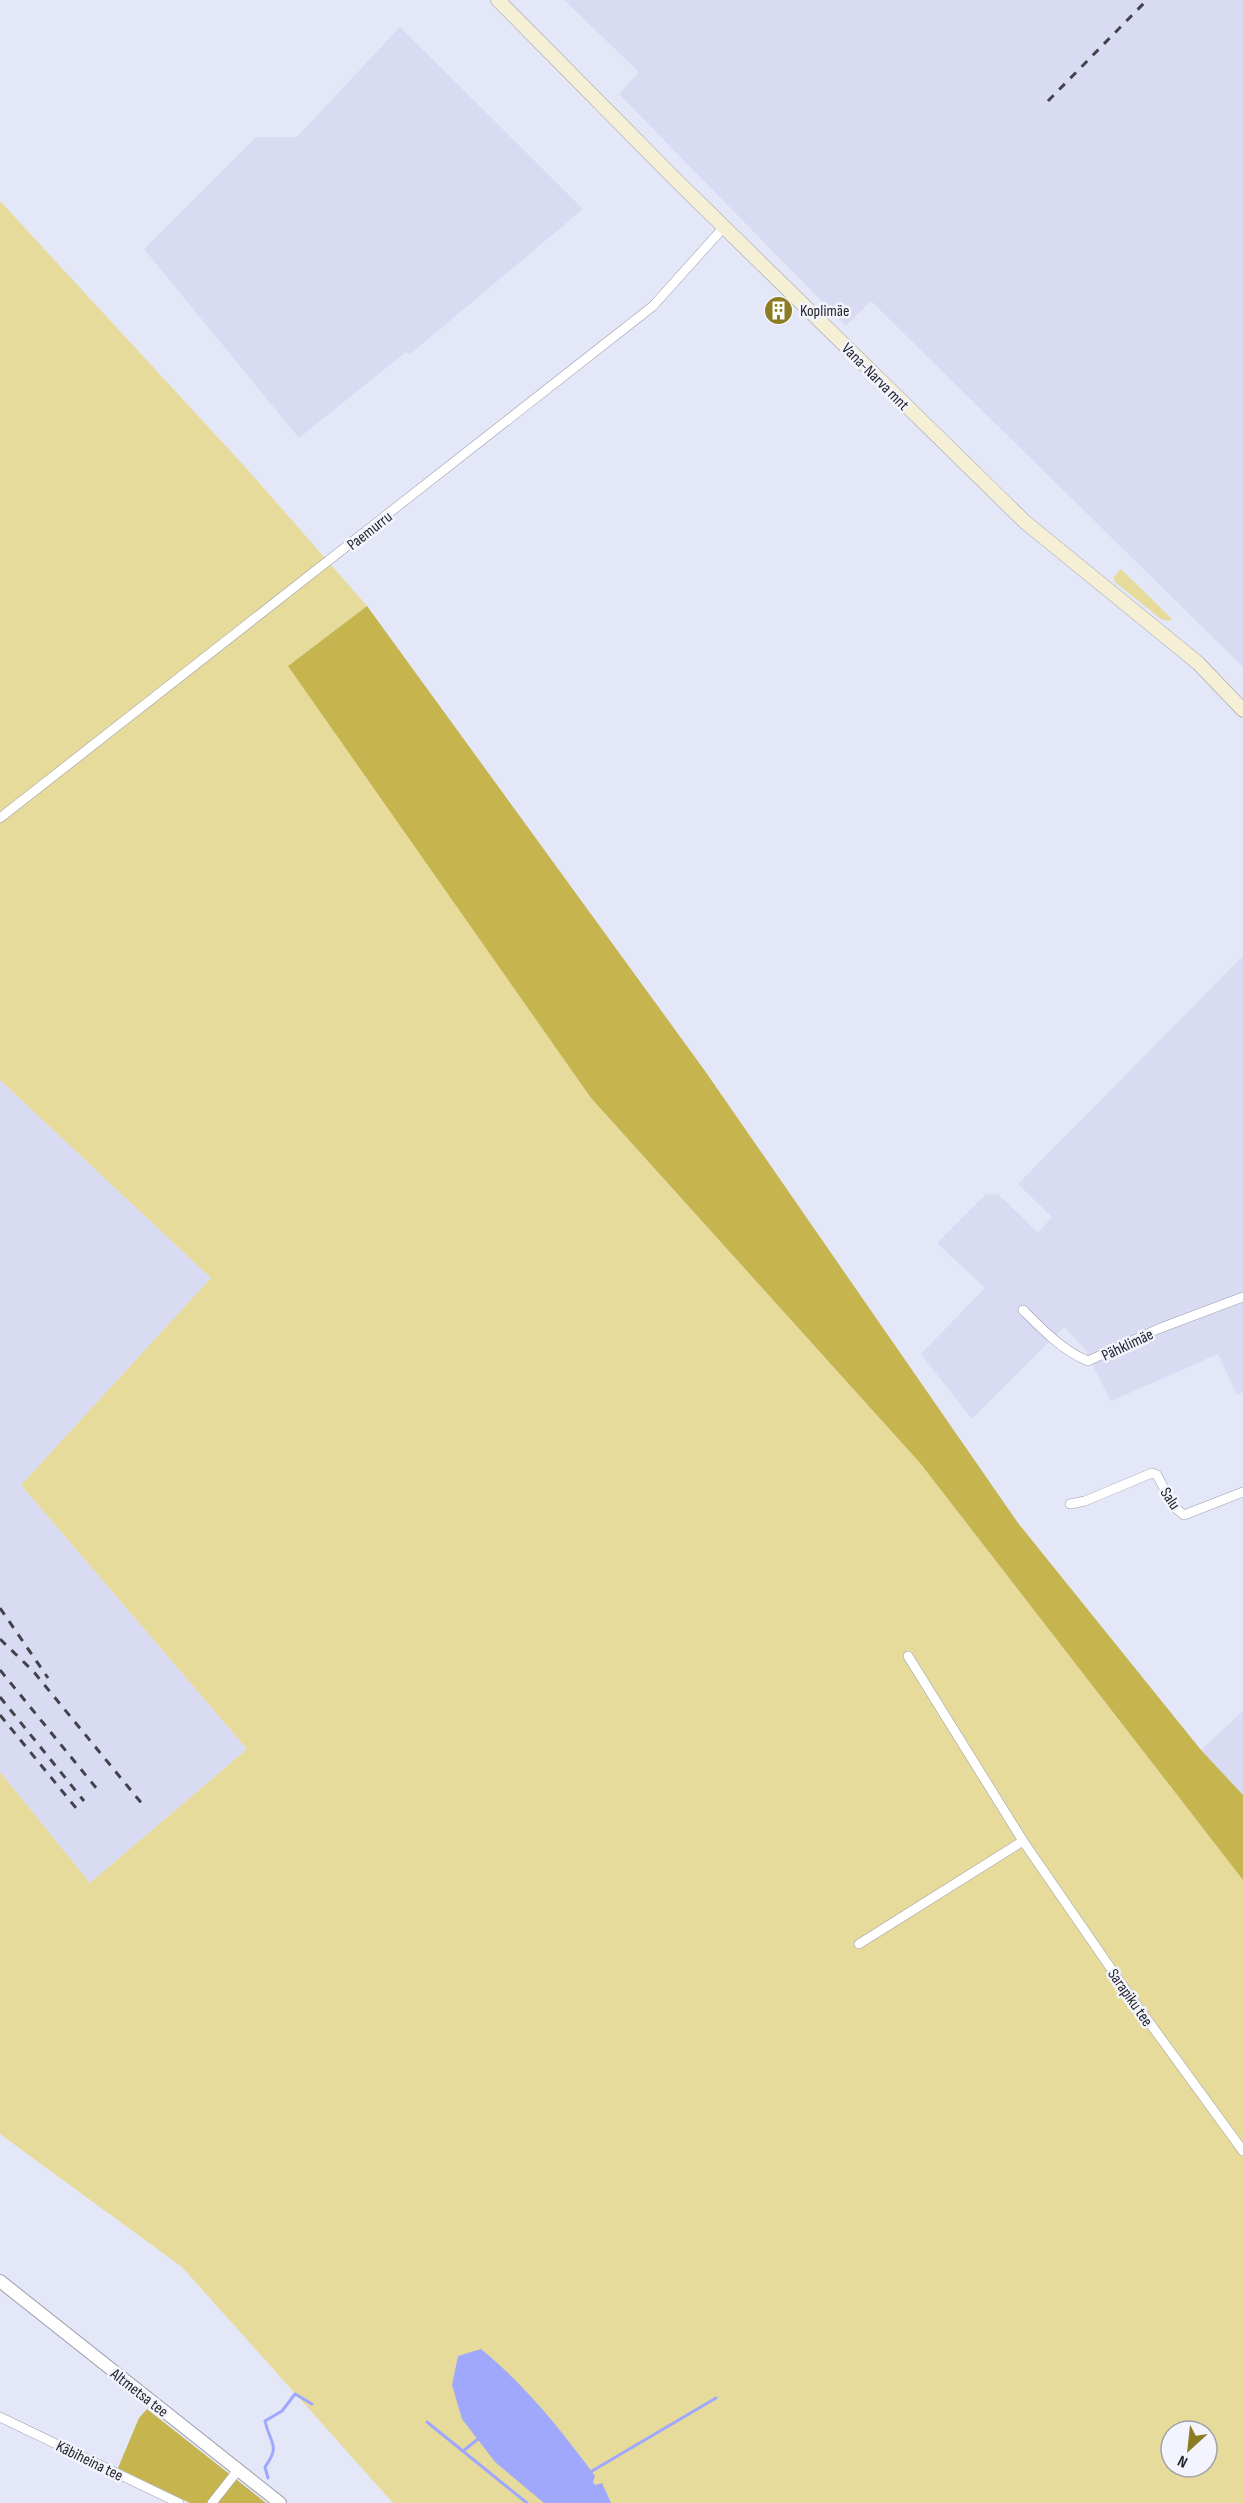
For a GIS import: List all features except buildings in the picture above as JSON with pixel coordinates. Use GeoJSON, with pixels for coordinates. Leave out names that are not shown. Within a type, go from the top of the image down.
{"type":"FeatureCollection","features":[{"type":"Feature","properties":{"kind":"main road","name":"Vana-Narva mnt"},"geometry":{"type":"LineString","coordinates":[[498,0],[724,227],[1025,522],[1198,663],[1243,710]]}},
{"type":"Feature","properties":{"kind":"street","name":"Paemurru"},"geometry":{"type":"LineString","coordinates":[[0,818],[653,306],[724,227]]}},
{"type":"Feature","properties":{"kind":"street","name":"Pähklimäe"},"geometry":{"type":"LineString","coordinates":[[1023,1310],[1048,1334],[1078,1357],[1088,1361],[1167,1326],[1243,1297]]}},
{"type":"Feature","properties":{"kind":"street","name":"Salu"},"geometry":{"type":"LineString","coordinates":[[1070,1504],[1085,1501],[1152,1473],[1157,1475],[1174,1507],[1184,1515],[1243,1492]]}},
{"type":"Feature","properties":{"kind":"street","name":"Sarapiku tee"},"geometry":{"type":"LineString","coordinates":[[908,1656],[1023,1841],[1125,1989],[1243,2151]]}},
{"type":"Feature","properties":{"kind":"street"},"geometry":{"type":"LineString","coordinates":[[859,1944],[1023,1841]]}},
{"type":"Feature","properties":{"kind":"street","name":"Altmetsa tee"},"geometry":{"type":"LineString","coordinates":[[0,2281],[280,2503]]}},
{"type":"Feature","properties":{"kind":"street","name":"Käbiheina tee"},"geometry":{"type":"LineString","coordinates":[[0,2416],[179,2503]]}},
{"type":"Feature","properties":{"kind":"street"},"geometry":{"type":"LineString","coordinates":[[212,2503],[238,2470]]}},
{"type":"Feature","properties":{"kind":"shaded area"},"geometry":{"type":"Polygon","coordinates":[[[564,0],[1243,0],[1243,667],[871,301],[846,326],[619,94],[639,72],[564,0]]]}},
{"type":"Feature","properties":{"kind":"shaded area"},"geometry":{"type":"Polygon","coordinates":[[[400,27],[583,209],[409,355],[406,352],[299,438],[144,249],[256,137],[297,137],[400,27]]]}},
{"type":"Feature","properties":{"kind":"shaded area"},"geometry":{"type":"Polygon","coordinates":[[[0,201],[246,468],[367,606],[289,665],[591,1098],[920,1463],[1243,1880],[1243,2503],[393,2503],[182,2267],[0,2134],[0,1772],[90,1883],[247,1749],[21,1485],[211,1278],[0,1080],[0,201]]]}},
{"type":"Feature","properties":{"kind":"shaded area"},"geometry":{"type":"Polygon","coordinates":[[[1121,569],[1172,619],[1169,621],[1161,619],[1115,582],[1114,577],[1121,569]]]}},
{"type":"Feature","properties":{"kind":"shaded area"},"geometry":{"type":"Polygon","coordinates":[[[367,606],[705,1071],[1018,1523],[1201,1750],[1243,1795],[1243,1880],[920,1463],[591,1098],[288,666],[367,606]]]}},
{"type":"Feature","properties":{"kind":"shaded area"},"geometry":{"type":"Polygon","coordinates":[[[1243,956],[1243,1392],[1237,1395],[1218,1354],[1111,1401],[1084,1348],[1064,1327],[972,1419],[921,1354],[985,1288],[937,1243],[985,1195],[998,1194],[1038,1233],[1052,1217],[1018,1184],[1243,956]]]}},
{"type":"Feature","properties":{"kind":"shaded area"},"geometry":{"type":"Polygon","coordinates":[[[0,1080],[211,1278],[21,1485],[247,1749],[90,1883],[0,1772],[0,1080]]]}},
{"type":"Feature","properties":{"kind":"shaded area"},"geometry":{"type":"Polygon","coordinates":[[[1243,1711],[1243,1795],[1201,1750],[1243,1711]]]}},
{"type":"Feature","properties":{"kind":"shaded area"},"geometry":{"type":"Polygon","coordinates":[[[147,2409],[266,2503],[190,2503],[118,2468],[139,2418],[147,2409]]]}},
{"type":"Feature","properties":{"kind":"water"},"geometry":{"type":"Polygon","coordinates":[[[481,2349],[528,2393],[556,2425],[595,2476],[593,2482],[595,2485],[602,2483],[611,2503],[544,2503],[495,2462],[462,2419],[452,2385],[458,2356],[481,2349]]]}},
{"type":"Feature","properties":{"kind":"waterway"},"geometry":{"type":"LineString","coordinates":[[268,2478],[265,2467],[270,2460],[273,2444],[265,2421],[282,2411],[295,2394],[312,2404]]}},
{"type":"Feature","properties":{"kind":"waterway"},"geometry":{"type":"LineString","coordinates":[[592,2471],[716,2398]]}},
{"type":"Feature","properties":{"kind":"waterway"},"geometry":{"type":"LineString","coordinates":[[427,2422],[527,2503]]}},
{"type":"Feature","properties":{"kind":"waterway"},"geometry":{"type":"LineString","coordinates":[[463,2451],[478,2439]]}},
{"type":"Feature","properties":{"kind":"railway"},"geometry":{"type":"LineString","coordinates":[[1048,101],[1147,0]]}},
{"type":"Feature","properties":{"kind":"railway"},"geometry":{"type":"LineString","coordinates":[[0,1608],[48,1678]]}},
{"type":"Feature","properties":{"kind":"railway"},"geometry":{"type":"LineString","coordinates":[[0,1639],[33,1671],[143,1805]]}},
{"type":"Feature","properties":{"kind":"railway"},"geometry":{"type":"LineString","coordinates":[[0,1670],[97,1789]]}},
{"type":"Feature","properties":{"kind":"railway"},"geometry":{"type":"LineString","coordinates":[[0,1697],[84,1801]]}},
{"type":"Feature","properties":{"kind":"railway"},"geometry":{"type":"LineString","coordinates":[[0,1715],[76,1808]]}},
{"type":"Feature","properties":{"kind":"place","name":"Koplimäe"},"geometry":{"type":"Point","coordinates":[779,310]}}]}
